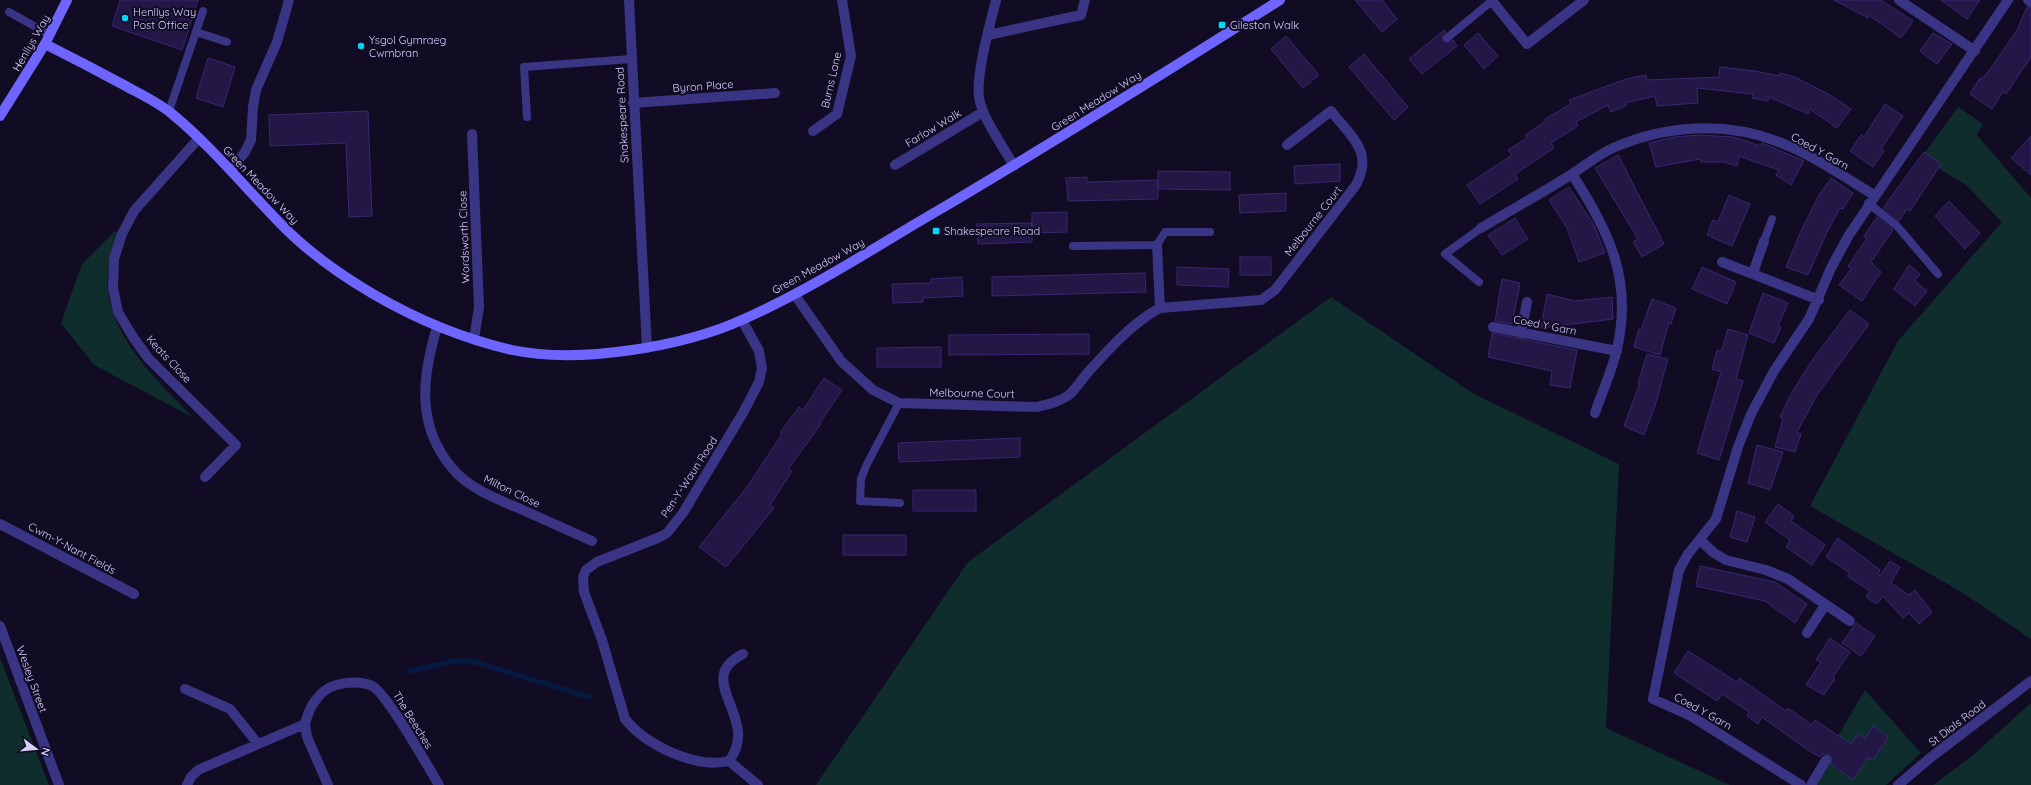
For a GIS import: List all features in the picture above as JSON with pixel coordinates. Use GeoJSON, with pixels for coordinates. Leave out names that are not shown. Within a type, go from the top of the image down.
{"type":"FeatureCollection","features":[{"type":"Feature","properties":{"kind":"street","name":"Henllys Way"},"geometry":{"type":"LineString","coordinates":[[0,116],[48,39],[67,0]]}},
{"type":"Feature","properties":{"kind":"street"},"geometry":{"type":"LineString","coordinates":[[231,170],[245,152],[251,140],[253,107],[256,90],[277,42],[289,0]]}},
{"type":"Feature","properties":{"kind":"street","name":"Shakespeare Road"},"geometry":{"type":"LineString","coordinates":[[629,0],[633,103],[647,348]]}},
{"type":"Feature","properties":{"kind":"street","name":"Burns Lane"},"geometry":{"type":"LineString","coordinates":[[813,131],[836,114],[851,56],[842,0]]}},
{"type":"Feature","properties":{"kind":"street"},"geometry":{"type":"LineString","coordinates":[[996,0],[979,80],[979,98],[983,112],[1014,166]]}},
{"type":"Feature","properties":{"kind":"street"},"geometry":{"type":"LineString","coordinates":[[988,35],[1081,15],[1085,0]]}},
{"type":"Feature","properties":{"kind":"street","name":"Green Meadow Way"},"geometry":{"type":"LineString","coordinates":[[48,39],[169,111],[231,170],[279,223],[327,264],[373,294],[437,327],[513,350],[545,355],[608,353],[647,348],[694,338],[742,320],[795,295],[1014,166],[1280,0]]}},
{"type":"Feature","properties":{"kind":"street"},"geometry":{"type":"LineString","coordinates":[[1493,1],[1527,44],[1584,0]]}},
{"type":"Feature","properties":{"kind":"street"},"geometry":{"type":"LineString","coordinates":[[1899,0],[1975,51]]}},
{"type":"Feature","properties":{"kind":"street","name":"Coed Y Garn"},"geometry":{"type":"LineString","coordinates":[[1801,785],[1691,716],[1653,699],[1679,570],[1688,554],[1716,519],[1738,447],[1764,388],[1810,319],[1831,268],[1848,235],[1871,199],[1975,51],[2008,0]]}},
{"type":"Feature","properties":{"kind":"street","name":"Byron Place"},"geometry":{"type":"LineString","coordinates":[[633,103],[775,93]]}},
{"type":"Feature","properties":{"kind":"street","name":"Melbourne Court"},"geometry":{"type":"LineString","coordinates":[[795,295],[841,361],[873,390],[899,403],[1037,407],[1056,403],[1070,394],[1128,331],[1147,315],[1160,308],[1261,300],[1275,290],[1356,185],[1362,173],[1363,161],[1360,148],[1331,111],[1287,146]]}},
{"type":"Feature","properties":{"kind":"street","name":"Farlow Walk"},"geometry":{"type":"LineString","coordinates":[[894,165],[983,112]]}},
{"type":"Feature","properties":{"kind":"street","name":"Coed Y Garn"},"geometry":{"type":"LineString","coordinates":[[1481,228],[1572,174],[1611,148],[1640,137],[1671,131],[1712,128],[1745,132],[1778,142],[1813,158],[1871,199]]}},
{"type":"Feature","properties":{"kind":"street","name":"Wordsworth Close"},"geometry":{"type":"LineString","coordinates":[[472,134],[479,307],[474,339]]}},
{"type":"Feature","properties":{"kind":"street","name":"Keats Close"},"geometry":{"type":"LineString","coordinates":[[199,138],[134,211],[122,234],[114,259],[113,288],[118,312],[148,358],[236,445],[205,477]]}},
{"type":"Feature","properties":{"kind":"street"},"geometry":{"type":"LineString","coordinates":[[1572,174],[1592,206],[1609,238],[1618,267],[1622,293],[1622,319],[1617,351],[1595,413]]}},
{"type":"Feature","properties":{"kind":"street"},"geometry":{"type":"LineString","coordinates":[[1753,273],[1764,241]]}},
{"type":"Feature","properties":{"kind":"street"},"geometry":{"type":"LineString","coordinates":[[1157,245],[1160,308]]}},
{"type":"Feature","properties":{"kind":"street"},"geometry":{"type":"LineString","coordinates":[[1722,262],[1818,300]]}},
{"type":"Feature","properties":{"kind":"street"},"geometry":{"type":"LineString","coordinates":[[1521,333],[1527,302]]}},
{"type":"Feature","properties":{"kind":"street","name":"Pen-Y-Waun Road"},"geometry":{"type":"LineString","coordinates":[[729,761],[707,763],[688,758],[649,741],[637,732],[625,719],[602,640],[584,592],[583,577],[586,570],[597,562],[660,538],[667,533],[683,513],[744,411],[758,382],[762,368],[758,351],[742,320]]}},
{"type":"Feature","properties":{"kind":"street","name":"Milton Close"},"geometry":{"type":"LineString","coordinates":[[437,327],[430,351],[424,382],[425,407],[430,430],[452,469],[484,493],[592,541]]}},
{"type":"Feature","properties":{"kind":"street","name":"Coed Y Garn"},"geometry":{"type":"LineString","coordinates":[[1493,328],[1617,351]]}},
{"type":"Feature","properties":{"kind":"street","name":"Cwm-Y-Nant Fields"},"geometry":{"type":"LineString","coordinates":[[0,524],[134,594]]}},
{"type":"Feature","properties":{"kind":"street"},"geometry":{"type":"LineString","coordinates":[[1700,540],[1720,557],[1777,574],[1850,621]]}},
{"type":"Feature","properties":{"kind":"street"},"geometry":{"type":"LineString","coordinates":[[1807,633],[1825,605]]}},
{"type":"Feature","properties":{"kind":"street","name":"Wesley Street"},"geometry":{"type":"LineString","coordinates":[[0,626],[59,785]]}},
{"type":"Feature","properties":{"kind":"street"},"geometry":{"type":"LineString","coordinates":[[743,654],[731,660],[724,674],[724,687],[739,732],[738,747],[729,761],[758,785]]}},
{"type":"Feature","properties":{"kind":"street","name":"St Dials Road"},"geometry":{"type":"LineString","coordinates":[[1898,785],[1930,758],[2031,680]]}},
{"type":"Feature","properties":{"kind":"street","name":"The Beeches"},"geometry":{"type":"LineString","coordinates":[[305,724],[309,710],[327,689],[350,683],[373,686],[386,699],[438,785]]}},
{"type":"Feature","properties":{"kind":"street"},"geometry":{"type":"LineString","coordinates":[[185,689],[230,709],[258,744]]}},
{"type":"Feature","properties":{"kind":"street"},"geometry":{"type":"LineString","coordinates":[[187,785],[191,777],[198,770],[305,724],[307,737],[328,785]]}},
{"type":"Feature","properties":{"kind":"street"},"geometry":{"type":"LineString","coordinates":[[1811,785],[1826,760]]}},
{"type":"Feature","properties":{"kind":"lane"},"geometry":{"type":"LineString","coordinates":[[1447,38],[1493,1]]}},
{"type":"Feature","properties":{"kind":"lane"},"geometry":{"type":"LineString","coordinates":[[169,111],[203,11]]}},
{"type":"Feature","properties":{"kind":"lane"},"geometry":{"type":"LineString","coordinates":[[9,12],[48,39]]}},
{"type":"Feature","properties":{"kind":"lane"},"geometry":{"type":"LineString","coordinates":[[196,32],[227,42]]}},
{"type":"Feature","properties":{"kind":"lane"},"geometry":{"type":"LineString","coordinates":[[527,117],[524,67],[631,59]]}},
{"type":"Feature","properties":{"kind":"lane"},"geometry":{"type":"LineString","coordinates":[[1871,199],[1897,226],[1938,274]]}},
{"type":"Feature","properties":{"kind":"lane"},"geometry":{"type":"LineString","coordinates":[[1764,241],[1772,219]]}},
{"type":"Feature","properties":{"kind":"lane"},"geometry":{"type":"LineString","coordinates":[[1479,282],[1445,254],[1481,228]]}},
{"type":"Feature","properties":{"kind":"lane"},"geometry":{"type":"LineString","coordinates":[[1073,246],[1157,245],[1165,232],[1210,232]]}},
{"type":"Feature","properties":{"kind":"lane"},"geometry":{"type":"LineString","coordinates":[[899,403],[866,466],[861,479],[860,501],[900,503]]}},
{"type":"Feature","properties":{"kind":"green space"},"geometry":{"type":"Polygon","coordinates":[[[1958,107],[1983,124],[1977,135],[2031,198],[2031,639],[1960,591],[1810,506],[1898,341],[2002,222],[1966,185],[1921,158],[1958,107]]]}},
{"type":"Feature","properties":{"kind":"green space"},"geometry":{"type":"Polygon","coordinates":[[[115,231],[122,234],[110,259],[107,283],[111,305],[119,327],[131,347],[146,367],[194,418],[94,365],[61,323],[82,264],[115,231]]]}},
{"type":"Feature","properties":{"kind":"green space"},"geometry":{"type":"Polygon","coordinates":[[[1331,297],[1474,394],[1619,464],[1606,728],[1730,785],[816,785],[968,562],[1331,297]]]}},
{"type":"Feature","properties":{"kind":"green space"},"geometry":{"type":"Polygon","coordinates":[[[0,658],[49,785],[0,785],[0,658]]]}},
{"type":"Feature","properties":{"kind":"green space"},"geometry":{"type":"Polygon","coordinates":[[[1865,690],[1921,753],[1886,785],[1809,785],[1865,690]]]}},
{"type":"Feature","properties":{"kind":"green space"},"geometry":{"type":"Polygon","coordinates":[[[2031,703],[2031,785],[1933,785],[1971,757],[2031,703]]]}},
{"type":"Feature","properties":{"kind":"building"},"geometry":{"type":"Polygon","coordinates":[[[120,0],[198,0],[182,50],[112,26],[120,0]]]}},
{"type":"Feature","properties":{"kind":"building"},"geometry":{"type":"Polygon","coordinates":[[[1355,0],[1382,0],[1397,19],[1382,32],[1355,0]]]}},
{"type":"Feature","properties":{"kind":"building"},"geometry":{"type":"Polygon","coordinates":[[[1834,0],[1881,0],[1913,21],[1901,38],[1869,15],[1868,18],[1834,0]]]}},
{"type":"Feature","properties":{"kind":"building"},"geometry":{"type":"Polygon","coordinates":[[[1941,0],[1980,0],[1967,19],[1941,0]]]}},
{"type":"Feature","properties":{"kind":"building"},"geometry":{"type":"Polygon","coordinates":[[[2027,7],[2031,8],[2031,57],[2006,94],[2003,92],[1992,109],[1970,94],[1980,78],[1982,79],[1991,68],[2017,30],[2027,7]]]}},
{"type":"Feature","properties":{"kind":"building"},"geometry":{"type":"Polygon","coordinates":[[[1444,30],[1446,32],[1442,36],[1443,41],[1448,43],[1453,40],[1457,46],[1422,74],[1409,59],[1444,30]]]}},
{"type":"Feature","properties":{"kind":"building"},"geometry":{"type":"Polygon","coordinates":[[[1478,33],[1498,56],[1484,69],[1464,45],[1478,33]]]}},
{"type":"Feature","properties":{"kind":"building"},"geometry":{"type":"Polygon","coordinates":[[[1933,33],[1952,44],[1937,64],[1920,51],[1933,33]]]}},
{"type":"Feature","properties":{"kind":"building"},"geometry":{"type":"Polygon","coordinates":[[[1286,36],[1319,75],[1303,88],[1271,49],[1286,36]]]}},
{"type":"Feature","properties":{"kind":"building"},"geometry":{"type":"Polygon","coordinates":[[[1364,54],[1408,107],[1394,120],[1349,67],[1364,54]]]}},
{"type":"Feature","properties":{"kind":"building"},"geometry":{"type":"Polygon","coordinates":[[[208,58],[235,67],[223,107],[196,98],[208,58]]]}},
{"type":"Feature","properties":{"kind":"building"},"geometry":{"type":"Polygon","coordinates":[[[1720,67],[1755,71],[1779,76],[1780,73],[1795,77],[1830,95],[1851,109],[1837,128],[1810,109],[1808,114],[1769,97],[1768,101],[1752,98],[1753,94],[1697,88],[1698,103],[1657,106],[1655,96],[1625,103],[1626,106],[1611,112],[1608,105],[1576,122],[1578,126],[1551,143],[1554,148],[1515,174],[1518,179],[1480,204],[1467,185],[1512,155],[1508,150],[1527,138],[1525,135],[1546,121],[1545,119],[1571,104],[1569,100],[1626,79],[1646,75],[1647,80],[1719,77],[1720,67]]]}},
{"type":"Feature","properties":{"kind":"building"},"geometry":{"type":"Polygon","coordinates":[[[1885,104],[1903,116],[1881,149],[1884,151],[1873,167],[1850,151],[1861,135],[1864,137],[1885,104]]]}},
{"type":"Feature","properties":{"kind":"building"},"geometry":{"type":"Polygon","coordinates":[[[368,111],[372,216],[349,217],[346,143],[270,146],[269,115],[368,111]]]}},
{"type":"Feature","properties":{"kind":"building"},"geometry":{"type":"Polygon","coordinates":[[[1699,135],[1733,137],[1761,146],[1762,143],[1804,161],[1791,185],[1776,175],[1779,170],[1739,156],[1737,166],[1723,162],[1701,162],[1700,159],[1656,167],[1649,143],[1674,137],[1699,135]]]}},
{"type":"Feature","properties":{"kind":"building"},"geometry":{"type":"Polygon","coordinates":[[[2031,136],[2031,175],[2011,158],[2031,136]]]}},
{"type":"Feature","properties":{"kind":"building"},"geometry":{"type":"Polygon","coordinates":[[[1924,152],[1941,164],[1910,211],[1907,209],[1899,221],[1883,208],[1924,152]]]}},
{"type":"Feature","properties":{"kind":"building"},"geometry":{"type":"Polygon","coordinates":[[[1618,155],[1664,244],[1642,257],[1633,242],[1638,239],[1595,168],[1618,155]]]}},
{"type":"Feature","properties":{"kind":"building"},"geometry":{"type":"Polygon","coordinates":[[[1340,164],[1340,181],[1295,184],[1294,166],[1340,164]]]}},
{"type":"Feature","properties":{"kind":"building"},"geometry":{"type":"Polygon","coordinates":[[[1158,171],[1230,172],[1230,190],[1158,189],[1158,199],[1068,201],[1066,178],[1087,177],[1087,182],[1158,180],[1158,171]]]}},
{"type":"Feature","properties":{"kind":"building"},"geometry":{"type":"Polygon","coordinates":[[[1831,178],[1853,193],[1843,209],[1840,208],[1827,232],[1808,275],[1786,267],[1801,231],[1819,195],[1831,178]]]}},
{"type":"Feature","properties":{"kind":"building"},"geometry":{"type":"Polygon","coordinates":[[[1569,187],[1594,225],[1605,253],[1579,262],[1567,228],[1549,200],[1569,187]]]}},
{"type":"Feature","properties":{"kind":"building"},"geometry":{"type":"Polygon","coordinates":[[[1286,193],[1286,211],[1240,213],[1239,195],[1286,193]]]}},
{"type":"Feature","properties":{"kind":"building"},"geometry":{"type":"Polygon","coordinates":[[[1729,195],[1750,204],[1732,246],[1707,235],[1713,220],[1718,222],[1729,195]]]}},
{"type":"Feature","properties":{"kind":"building"},"geometry":{"type":"Polygon","coordinates":[[[1949,201],[1980,233],[1965,249],[1935,216],[1949,201]]]}},
{"type":"Feature","properties":{"kind":"building"},"geometry":{"type":"Polygon","coordinates":[[[1067,212],[1067,232],[1032,233],[1032,242],[978,244],[977,224],[1032,223],[1032,213],[1067,212]]]}},
{"type":"Feature","properties":{"kind":"building"},"geometry":{"type":"Polygon","coordinates":[[[1877,217],[1893,230],[1871,262],[1881,272],[1862,301],[1839,285],[1851,269],[1848,266],[1867,238],[1864,236],[1877,217]]]}},
{"type":"Feature","properties":{"kind":"building"},"geometry":{"type":"Polygon","coordinates":[[[1515,218],[1528,239],[1502,255],[1488,235],[1515,218]]]}},
{"type":"Feature","properties":{"kind":"building"},"geometry":{"type":"Polygon","coordinates":[[[1240,257],[1271,257],[1271,275],[1240,275],[1240,257]]]}},
{"type":"Feature","properties":{"kind":"building"},"geometry":{"type":"Polygon","coordinates":[[[1909,265],[1920,274],[1915,281],[1927,291],[1915,306],[1894,289],[1909,265]]]}},
{"type":"Feature","properties":{"kind":"building"},"geometry":{"type":"Polygon","coordinates":[[[1177,267],[1229,269],[1228,287],[1177,285],[1177,267]]]}},
{"type":"Feature","properties":{"kind":"building"},"geometry":{"type":"Polygon","coordinates":[[[1702,267],[1736,282],[1727,304],[1692,289],[1702,267]]]}},
{"type":"Feature","properties":{"kind":"building"},"geometry":{"type":"Polygon","coordinates":[[[1145,273],[1146,292],[992,296],[992,277],[1145,273]]]}},
{"type":"Feature","properties":{"kind":"building"},"geometry":{"type":"Polygon","coordinates":[[[962,277],[963,296],[923,298],[923,302],[893,303],[892,284],[931,283],[931,279],[962,277]]]}},
{"type":"Feature","properties":{"kind":"building"},"geometry":{"type":"Polygon","coordinates":[[[1502,279],[1520,283],[1512,324],[1495,321],[1502,279]]]}},
{"type":"Feature","properties":{"kind":"building"},"geometry":{"type":"Polygon","coordinates":[[[1763,293],[1788,303],[1778,326],[1781,327],[1774,343],[1749,333],[1763,293]]]}},
{"type":"Feature","properties":{"kind":"building"},"geometry":{"type":"Polygon","coordinates":[[[1547,294],[1575,301],[1612,297],[1613,319],[1541,328],[1547,294]]]}},
{"type":"Feature","properties":{"kind":"building"},"geometry":{"type":"Polygon","coordinates":[[[1652,299],[1676,308],[1671,324],[1669,323],[1660,355],[1634,347],[1639,329],[1641,330],[1652,299]]]}},
{"type":"Feature","properties":{"kind":"building"},"geometry":{"type":"Polygon","coordinates":[[[1850,310],[1869,324],[1817,395],[1797,432],[1801,434],[1795,452],[1775,447],[1783,419],[1780,417],[1791,394],[1811,362],[1850,310]]]}},
{"type":"Feature","properties":{"kind":"building"},"geometry":{"type":"Polygon","coordinates":[[[1728,329],[1748,335],[1736,379],[1743,381],[1719,460],[1697,453],[1721,372],[1712,369],[1717,350],[1721,352],[1728,329]]]}},
{"type":"Feature","properties":{"kind":"building"},"geometry":{"type":"Polygon","coordinates":[[[1492,333],[1577,350],[1570,388],[1550,385],[1552,371],[1488,357],[1492,333]]]}},
{"type":"Feature","properties":{"kind":"building"},"geometry":{"type":"Polygon","coordinates":[[[1089,334],[1089,354],[949,355],[949,335],[1089,334]]]}},
{"type":"Feature","properties":{"kind":"building"},"geometry":{"type":"Polygon","coordinates":[[[941,347],[941,367],[877,367],[877,348],[941,347]]]}},
{"type":"Feature","properties":{"kind":"building"},"geometry":{"type":"Polygon","coordinates":[[[1647,354],[1668,359],[1655,406],[1644,435],[1624,426],[1640,383],[1638,383],[1647,354]]]}},
{"type":"Feature","properties":{"kind":"building"},"geometry":{"type":"Polygon","coordinates":[[[824,378],[842,390],[820,423],[821,424],[788,469],[792,471],[770,505],[774,508],[726,567],[699,547],[747,487],[782,434],[780,433],[799,407],[803,410],[824,378]]]}},
{"type":"Feature","properties":{"kind":"building"},"geometry":{"type":"Polygon","coordinates":[[[1020,438],[1020,457],[899,462],[898,443],[1020,438]]]}},
{"type":"Feature","properties":{"kind":"building"},"geometry":{"type":"Polygon","coordinates":[[[1757,445],[1783,452],[1770,490],[1748,483],[1757,445]]]}},
{"type":"Feature","properties":{"kind":"building"},"geometry":{"type":"Polygon","coordinates":[[[913,490],[976,490],[976,511],[913,511],[913,490]]]}},
{"type":"Feature","properties":{"kind":"building"},"geometry":{"type":"Polygon","coordinates":[[[1778,504],[1794,516],[1791,521],[1825,545],[1812,565],[1786,547],[1790,540],[1765,522],[1778,504]]]}},
{"type":"Feature","properties":{"kind":"building"},"geometry":{"type":"Polygon","coordinates":[[[1737,511],[1755,517],[1747,542],[1730,537],[1737,511]]]}},
{"type":"Feature","properties":{"kind":"building"},"geometry":{"type":"Polygon","coordinates":[[[843,535],[906,535],[906,555],[843,555],[843,535]]]}},
{"type":"Feature","properties":{"kind":"building"},"geometry":{"type":"Polygon","coordinates":[[[1838,538],[1880,570],[1878,574],[1880,576],[1890,561],[1900,567],[1891,583],[1909,595],[1915,590],[1932,612],[1919,624],[1909,613],[1903,618],[1883,596],[1877,604],[1866,597],[1870,591],[1847,576],[1850,573],[1826,557],[1838,538]]]}},
{"type":"Feature","properties":{"kind":"building"},"geometry":{"type":"Polygon","coordinates":[[[1700,566],[1775,582],[1807,604],[1795,623],[1765,601],[1696,586],[1700,566]]]}},
{"type":"Feature","properties":{"kind":"building"},"geometry":{"type":"Polygon","coordinates":[[[1856,623],[1875,636],[1861,656],[1842,643],[1856,623]]]}},
{"type":"Feature","properties":{"kind":"building"},"geometry":{"type":"Polygon","coordinates":[[[1830,638],[1850,652],[1833,677],[1835,679],[1824,695],[1806,685],[1821,662],[1816,660],[1830,638]]]}},
{"type":"Feature","properties":{"kind":"building"},"geometry":{"type":"Polygon","coordinates":[[[1688,651],[1737,682],[1739,678],[1786,711],[1788,708],[1812,725],[1815,720],[1851,744],[1858,734],[1865,738],[1873,726],[1888,737],[1873,760],[1868,757],[1853,780],[1831,764],[1832,760],[1829,754],[1823,754],[1820,757],[1809,751],[1762,717],[1758,724],[1747,716],[1749,712],[1722,694],[1717,701],[1674,673],[1688,651]]]}},
{"type":"Feature","properties":{"kind":"waterway"},"geometry":{"type":"LineString","coordinates":[[409,671],[455,661],[472,661],[589,697]]}},
{"type":"Feature","properties":{"kind":"place","name":"Henllys Way Post Office"},"geometry":{"type":"Point","coordinates":[125,18]}},
{"type":"Feature","properties":{"kind":"place","name":"Gileston Walk"},"geometry":{"type":"Point","coordinates":[1222,25]}},
{"type":"Feature","properties":{"kind":"place","name":"Ysgol Gymraeg Cwmbran"},"geometry":{"type":"Point","coordinates":[361,46]}},
{"type":"Feature","properties":{"kind":"place","name":"Shakespeare Road"},"geometry":{"type":"Point","coordinates":[936,231]}}]}
